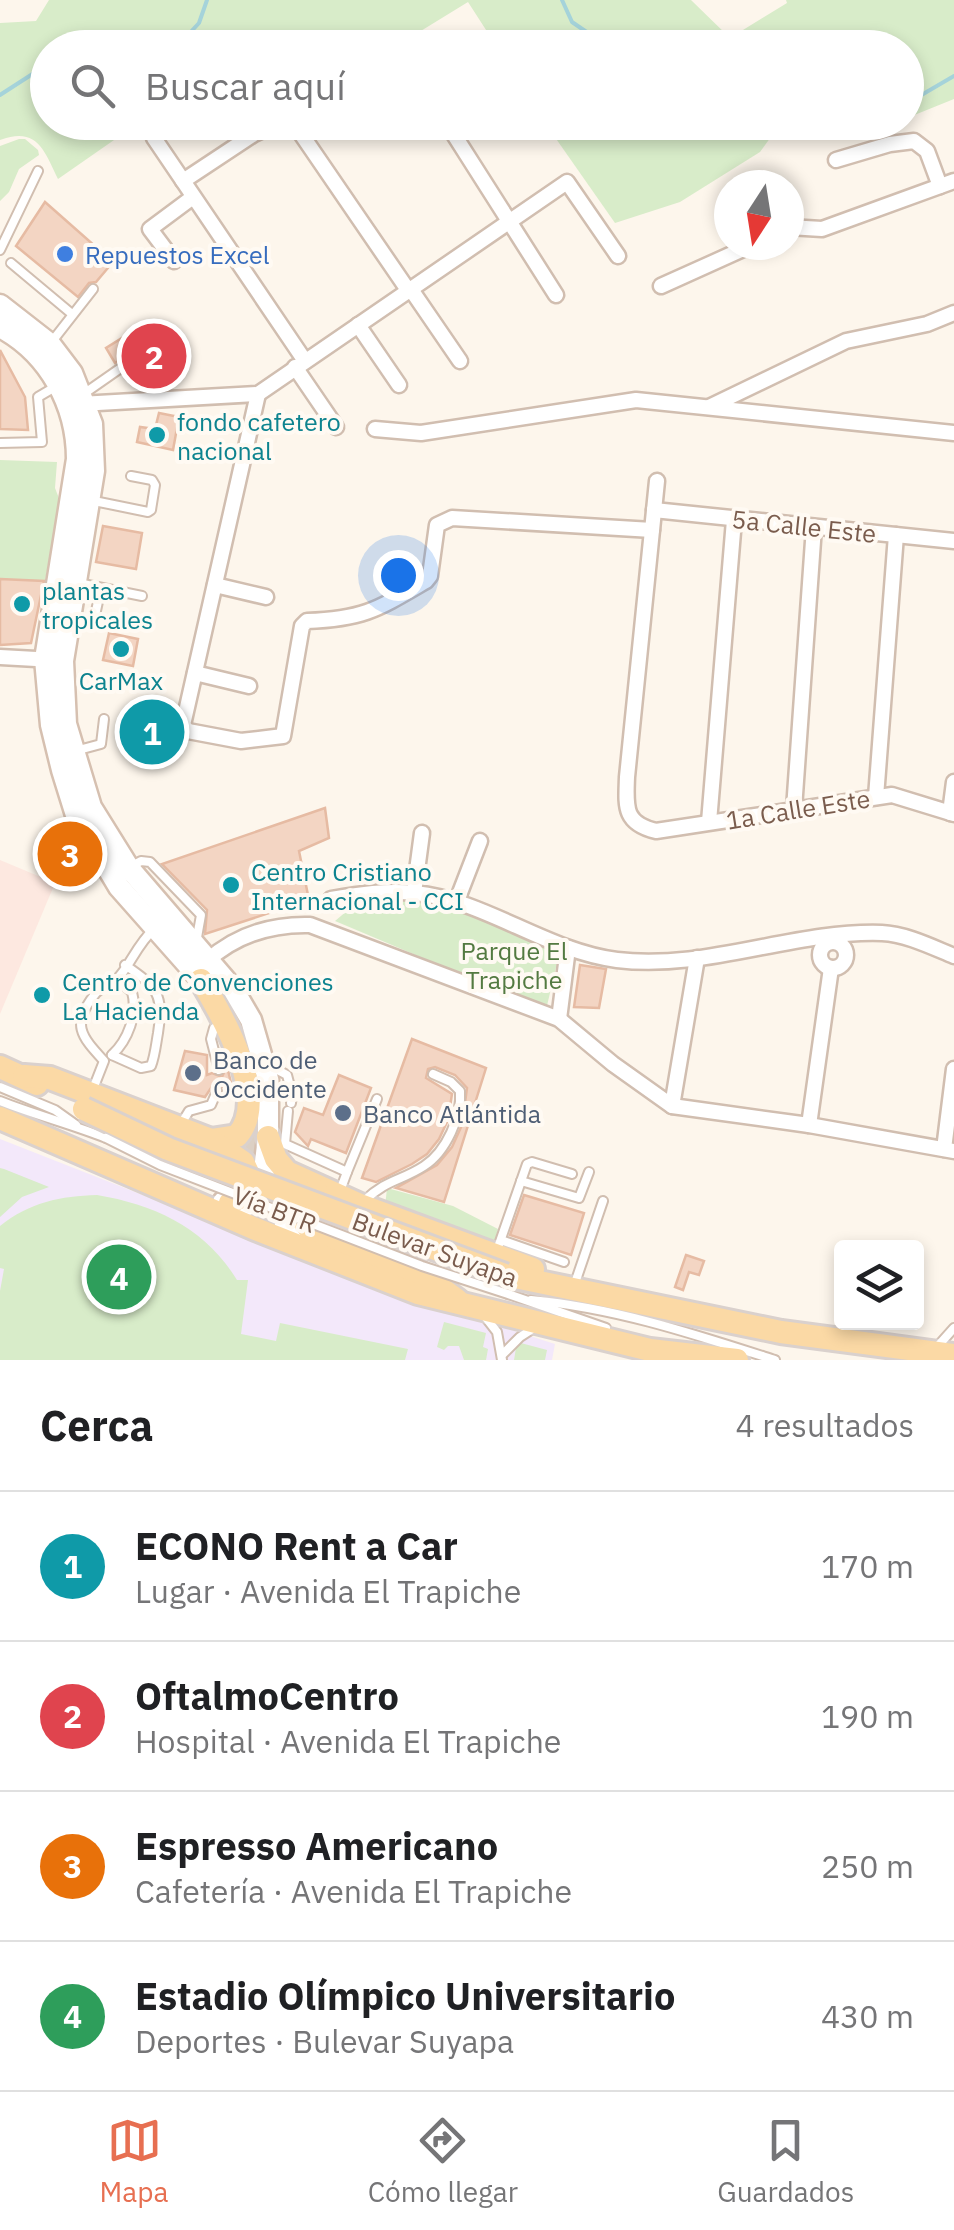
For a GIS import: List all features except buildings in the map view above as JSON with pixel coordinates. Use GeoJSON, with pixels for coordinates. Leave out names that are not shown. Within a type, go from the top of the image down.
{"type":"FeatureCollection","features":[{"type":"Feature","properties":{"kind":"main road"},"geometry":{"type":"LineString","coordinates":[[0,305],[50,344],[72,373],[77,459],[54,660],[51,726],[76,815],[150,912],[188,956],[201,963],[229,1011],[248,1046],[262,1136],[280,1166],[518,1272],[761,1342],[886,1360]]}},
{"type":"Feature","properties":{"kind":"main road"},"geometry":{"type":"LineString","coordinates":[[0,327],[34,352],[74,397],[94,446],[76,583],[54,660],[66,724],[92,806],[124,877],[155,928],[233,989],[250,1020],[265,1064],[261,1196],[248,1206],[163,1190]]}},
{"type":"Feature","properties":{"kind":"main road"},"geometry":{"type":"LineString","coordinates":[[201,963],[242,1062],[248,1106],[245,1125],[237,1136],[211,1140]]}},
{"type":"Feature","properties":{"kind":"main road","name":"Bulevar Suyapa"},"geometry":{"type":"LineString","coordinates":[[0,1067],[168,1150],[518,1272],[781,1332],[943,1354]]}},
{"type":"Feature","properties":{"kind":"main road"},"geometry":{"type":"LineString","coordinates":[[85,1110],[180,1128],[211,1140],[243,1162],[250,1176],[244,1195],[230,1203]]}},
{"type":"Feature","properties":{"kind":"main road","name":"Bulevar Suyapa"},"geometry":{"type":"LineString","coordinates":[[0,1118],[386,1283],[539,1325],[692,1357],[736,1360]]}},
{"type":"Feature","properties":{"kind":"main road"},"geometry":{"type":"LineString","coordinates":[[341,1196],[309,1193],[300,1206],[308,1228],[420,1273],[462,1305]]}},
{"type":"Feature","properties":{"kind":"main road"},"geometry":{"type":"LineString","coordinates":[[285,1225],[462,1305]]}},
{"type":"Feature","properties":{"kind":"main road"},"geometry":{"type":"LineString","coordinates":[[518,1272],[617,1296]]}},
{"type":"Feature","properties":{"kind":"street"},"geometry":{"type":"LineString","coordinates":[[155,140],[336,426]]}},
{"type":"Feature","properties":{"kind":"street"},"geometry":{"type":"LineString","coordinates":[[183,181],[245,140]]}},
{"type":"Feature","properties":{"kind":"street"},"geometry":{"type":"LineString","coordinates":[[306,140],[460,361]]}},
{"type":"Feature","properties":{"kind":"street"},"geometry":{"type":"LineString","coordinates":[[457,140],[556,296]]}},
{"type":"Feature","properties":{"kind":"street"},"geometry":{"type":"LineString","coordinates":[[804,228],[822,229],[947,183],[926,151],[914,141],[836,160]]}},
{"type":"Feature","properties":{"kind":"street"},"geometry":{"type":"LineString","coordinates":[[74,397],[258,394],[567,182],[618,256]]}},
{"type":"Feature","properties":{"kind":"street"},"geometry":{"type":"LineString","coordinates":[[174,261],[150,229],[193,197]]}},
{"type":"Feature","properties":{"kind":"street"},"geometry":{"type":"LineString","coordinates":[[660,286],[718,260]]}},
{"type":"Feature","properties":{"kind":"street"},"geometry":{"type":"LineString","coordinates":[[708,408],[846,341],[927,324],[954,313]]}},
{"type":"Feature","properties":{"kind":"street"},"geometry":{"type":"LineString","coordinates":[[358,325],[399,385]]}},
{"type":"Feature","properties":{"kind":"street"},"geometry":{"type":"LineString","coordinates":[[258,394],[184,728],[222,739],[283,736],[302,626],[307,621],[335,620],[379,610],[426,580],[430,576],[437,525],[442,521],[452,518],[652,530],[657,481]]}},
{"type":"Feature","properties":{"kind":"street"},"geometry":{"type":"LineString","coordinates":[[375,428],[431,432],[630,401],[954,434]]}},
{"type":"Feature","properties":{"kind":"street","name":"5a Calle Este"},"geometry":{"type":"LineString","coordinates":[[654,510],[954,540]]}},
{"type":"Feature","properties":{"kind":"street"},"geometry":{"type":"LineString","coordinates":[[709,822],[734,520]]}},
{"type":"Feature","properties":{"kind":"street"},"geometry":{"type":"LineString","coordinates":[[794,809],[814,528]]}},
{"type":"Feature","properties":{"kind":"street","name":"1a Calle Este"},"geometry":{"type":"LineString","coordinates":[[652,530],[627,777],[626,806],[630,818],[640,827],[656,830],[892,795],[952,814]]}},
{"type":"Feature","properties":{"kind":"street"},"geometry":{"type":"LineString","coordinates":[[876,797],[896,535]]}},
{"type":"Feature","properties":{"kind":"street"},"geometry":{"type":"LineString","coordinates":[[215,585],[266,597]]}},
{"type":"Feature","properties":{"kind":"street"},"geometry":{"type":"LineString","coordinates":[[0,657],[54,660]]}},
{"type":"Feature","properties":{"kind":"street"},"geometry":{"type":"LineString","coordinates":[[195,673],[249,686]]}},
{"type":"Feature","properties":{"kind":"street"},"geometry":{"type":"LineString","coordinates":[[952,814],[954,782]]}},
{"type":"Feature","properties":{"kind":"street"},"geometry":{"type":"LineString","coordinates":[[414,893],[422,833]]}},
{"type":"Feature","properties":{"kind":"street"},"geometry":{"type":"LineString","coordinates":[[456,903],[480,841]]}},
{"type":"Feature","properties":{"kind":"street"},"geometry":{"type":"LineString","coordinates":[[332,899],[375,892],[414,893],[456,903],[568,948],[615,960],[697,958],[885,933],[954,956]]}},
{"type":"Feature","properties":{"kind":"street"},"geometry":{"type":"LineString","coordinates":[[201,963],[237,939],[277,926],[310,925],[559,1019],[672,1106],[949,1150],[954,1069]]}},
{"type":"Feature","properties":{"kind":"street"},"geometry":{"type":"LineString","coordinates":[[809,1125],[831,968],[820,957],[822,948],[832,939]]}},
{"type":"Feature","properties":{"kind":"street"},"geometry":{"type":"LineString","coordinates":[[559,1019],[568,948]]}},
{"type":"Feature","properties":{"kind":"street"},"geometry":{"type":"LineString","coordinates":[[672,1106],[697,958]]}},
{"type":"Feature","properties":{"kind":"lane"},"geometry":{"type":"LineString","coordinates":[[0,250],[38,171]]}},
{"type":"Feature","properties":{"kind":"lane"},"geometry":{"type":"LineString","coordinates":[[11,263],[72,314]]}},
{"type":"Feature","properties":{"kind":"lane"},"geometry":{"type":"LineString","coordinates":[[50,344],[94,289]]}},
{"type":"Feature","properties":{"kind":"lane"},"geometry":{"type":"LineString","coordinates":[[0,443],[42,442],[38,397],[74,397],[126,365]]}},
{"type":"Feature","properties":{"kind":"lane"},"geometry":{"type":"LineString","coordinates":[[89,500],[148,512],[155,485],[152,480],[131,476]]}},
{"type":"Feature","properties":{"kind":"lane"},"geometry":{"type":"LineString","coordinates":[[76,583],[142,596]]}},
{"type":"Feature","properties":{"kind":"lane"},"geometry":{"type":"LineString","coordinates":[[94,620],[100,588]]}},
{"type":"Feature","properties":{"kind":"lane"},"geometry":{"type":"LineString","coordinates":[[75,751],[101,744],[104,719]]}},
{"type":"Feature","properties":{"kind":"lane"},"geometry":{"type":"LineString","coordinates":[[146,850],[154,865],[201,915],[201,963]]}},
{"type":"Feature","properties":{"kind":"lane"},"geometry":{"type":"LineString","coordinates":[[124,877],[141,861],[154,865]]}},
{"type":"Feature","properties":{"kind":"lane"},"geometry":{"type":"LineString","coordinates":[[125,965],[154,988],[160,999],[161,1015],[151,1066],[142,1068],[108,1058],[84,1042],[81,1022],[96,994],[116,980],[125,965],[139,942],[155,928]]}},
{"type":"Feature","properties":{"kind":"lane"},"geometry":{"type":"LineString","coordinates":[[85,1110],[108,1058],[121,1046],[129,1030],[134,1006],[132,992],[116,980]]}},
{"type":"Feature","properties":{"kind":"lane"},"geometry":{"type":"LineString","coordinates":[[219,1070],[210,1039],[214,1028],[226,1023]]}},
{"type":"Feature","properties":{"kind":"lane"},"geometry":{"type":"LineString","coordinates":[[265,1064],[287,1075],[292,1094],[285,1144],[347,1172]]}},
{"type":"Feature","properties":{"kind":"lane"},"geometry":{"type":"LineString","coordinates":[[377,1099],[341,1196],[379,1187],[429,1164],[456,1119],[460,1091],[433,1074]]}},
{"type":"Feature","properties":{"kind":"lane","name":"Vía BTR"},"geometry":{"type":"LineString","coordinates":[[0,1087],[55,1110],[85,1110]]}},
{"type":"Feature","properties":{"kind":"lane"},"geometry":{"type":"LineString","coordinates":[[180,1128],[186,1114],[207,1108],[217,1091]]}},
{"type":"Feature","properties":{"kind":"lane","name":"Vía BTR"},"geometry":{"type":"LineString","coordinates":[[0,1100],[49,1121],[85,1110]]}},
{"type":"Feature","properties":{"kind":"lane","name":"Vía BTR"},"geometry":{"type":"LineString","coordinates":[[85,1110],[106,1138],[160,1165],[422,1266],[518,1272],[578,1304],[661,1324],[775,1360]]}},
{"type":"Feature","properties":{"kind":"lane"},"geometry":{"type":"LineString","coordinates":[[564,1262],[518,1272],[521,1181],[530,1162],[572,1174]]}},
{"type":"Feature","properties":{"kind":"lane"},"geometry":{"type":"LineString","coordinates":[[521,1181],[579,1198],[589,1172]]}},
{"type":"Feature","properties":{"kind":"lane"},"geometry":{"type":"LineString","coordinates":[[575,1283],[602,1201]]}},
{"type":"Feature","properties":{"kind":"lane","name":"Vía BTR"},"geometry":{"type":"LineString","coordinates":[[518,1272],[574,1319],[651,1340],[692,1357]]}},
{"type":"Feature","properties":{"kind":"lane"},"geometry":{"type":"LineString","coordinates":[[462,1305],[496,1332],[503,1357]]}},
{"type":"Feature","properties":{"kind":"lane"},"geometry":{"type":"LineString","coordinates":[[503,1357],[520,1336],[539,1325]]}},
{"type":"Feature","properties":{"kind":"lane"},"geometry":{"type":"LineString","coordinates":[[943,1354],[954,1328]]}},
{"type":"Feature","properties":{"kind":"shaded area"},"geometry":{"type":"Polygon","coordinates":[[[0,860],[55,883],[0,1014],[0,860]]]}},
{"type":"Feature","properties":{"kind":"shaded area"},"geometry":{"type":"Polygon","coordinates":[[[0,1139],[385,1290],[555,1344],[552,1360],[0,1360],[0,1139]]]}},
{"type":"Feature","properties":{"kind":"green space"},"geometry":{"type":"Polygon","coordinates":[[[49,0],[691,0],[722,30],[486,30],[468,2],[422,30],[30,30],[30,139],[13,136],[0,140],[0,23],[36,21],[49,0]]]}},
{"type":"Feature","properties":{"kind":"green space"},"geometry":{"type":"Polygon","coordinates":[[[786,0],[954,0],[954,99],[924,111],[924,30],[743,30],[787,3],[786,0]]]}},
{"type":"Feature","properties":{"kind":"green space"},"geometry":{"type":"Polygon","coordinates":[[[25,139],[39,155],[19,169],[9,192],[0,201],[0,146],[25,139]]]}},
{"type":"Feature","properties":{"kind":"green space"},"geometry":{"type":"Polygon","coordinates":[[[33,140],[114,140],[58,179],[33,140]]]}},
{"type":"Feature","properties":{"kind":"green space"},"geometry":{"type":"Polygon","coordinates":[[[557,140],[769,140],[760,152],[731,170],[714,170],[714,181],[680,202],[615,223],[557,140]]]}},
{"type":"Feature","properties":{"kind":"green space"},"geometry":{"type":"Polygon","coordinates":[[[0,460],[57,462],[55,488],[60,501],[45,581],[0,579],[0,460]]]}},
{"type":"Feature","properties":{"kind":"green space","name":"Parque El Trapiche"},"geometry":{"type":"Polygon","coordinates":[[[413,897],[442,903],[560,950],[546,1010],[335,921],[360,900],[413,897]]]}},
{"type":"Feature","properties":{"kind":"green space"},"geometry":{"type":"Polygon","coordinates":[[[0,1168],[49,1187],[22,1197],[0,1217],[0,1168]]]}},
{"type":"Feature","properties":{"kind":"green space"},"geometry":{"type":"Polygon","coordinates":[[[387,1188],[453,1206],[498,1229],[493,1248],[385,1207],[387,1188]]]}},
{"type":"Feature","properties":{"kind":"green space"},"geometry":{"type":"Polygon","coordinates":[[[97,1195],[139,1205],[177,1222],[210,1246],[237,1280],[248,1280],[241,1334],[276,1341],[280,1323],[408,1349],[405,1360],[0,1360],[0,1291],[4,1269],[0,1268],[0,1226],[46,1202],[97,1195]]]}},
{"type":"Feature","properties":{"kind":"green space"},"geometry":{"type":"Polygon","coordinates":[[[444,1322],[486,1333],[486,1360],[464,1360],[459,1346],[444,1350],[437,1347],[444,1322]]]}},
{"type":"Feature","properties":{"kind":"green space"},"geometry":{"type":"Polygon","coordinates":[[[517,1342],[547,1350],[545,1360],[514,1360],[517,1342]]]}},
{"type":"Feature","properties":{"kind":"waterway"},"geometry":{"type":"LineString","coordinates":[[193,30],[207,0]]}},
{"type":"Feature","properties":{"kind":"waterway"},"geometry":{"type":"LineString","coordinates":[[562,0],[572,22],[584,30]]}},
{"type":"Feature","properties":{"kind":"waterway"},"geometry":{"type":"LineString","coordinates":[[0,95],[30,76]]}},
{"type":"Feature","properties":{"kind":"waterway"},"geometry":{"type":"LineString","coordinates":[[924,94],[954,76]]}},
{"type":"Feature","properties":{"kind":"tunnel"},"geometry":{"type":"LineString","coordinates":[[256,1135],[254,1175],[258,1197],[272,1216],[285,1225]]}},
{"type":"Feature","properties":{"kind":"place","name":"Repuestos Excel"},"geometry":{"type":"Point","coordinates":[65,254]}},
{"type":"Feature","properties":{"kind":"place","name":"OftalmoCentro"},"geometry":{"type":"Point","coordinates":[154,356]}},
{"type":"Feature","properties":{"kind":"place","name":"fondo cafetero nacional"},"geometry":{"type":"Point","coordinates":[157,435]}},
{"type":"Feature","properties":{"kind":"place","name":"plantas tropicales"},"geometry":{"type":"Point","coordinates":[22,604]}},
{"type":"Feature","properties":{"kind":"place","name":"CarMax"},"geometry":{"type":"Point","coordinates":[121,649]}},
{"type":"Feature","properties":{"kind":"place","name":"ECONO Rent a Car"},"geometry":{"type":"Point","coordinates":[152,732]}},
{"type":"Feature","properties":{"kind":"place","name":"Espresso Americano"},"geometry":{"type":"Point","coordinates":[70,854]}},
{"type":"Feature","properties":{"kind":"place","name":"Centro Cristiano Internacional - CCI"},"geometry":{"type":"Point","coordinates":[231,885]}},
{"type":"Feature","properties":{"kind":"place","name":"Centro de Convenciones La Hacienda"},"geometry":{"type":"Point","coordinates":[42,995]}},
{"type":"Feature","properties":{"kind":"place","name":"Banco de Occidente"},"geometry":{"type":"Point","coordinates":[193,1073]}},
{"type":"Feature","properties":{"kind":"place","name":"Banco Atlántida"},"geometry":{"type":"Point","coordinates":[343,1113]}},
{"type":"Feature","properties":{"kind":"place","name":"Estadio Olímpico Universitario"},"geometry":{"type":"Point","coordinates":[119,1277]}}]}
